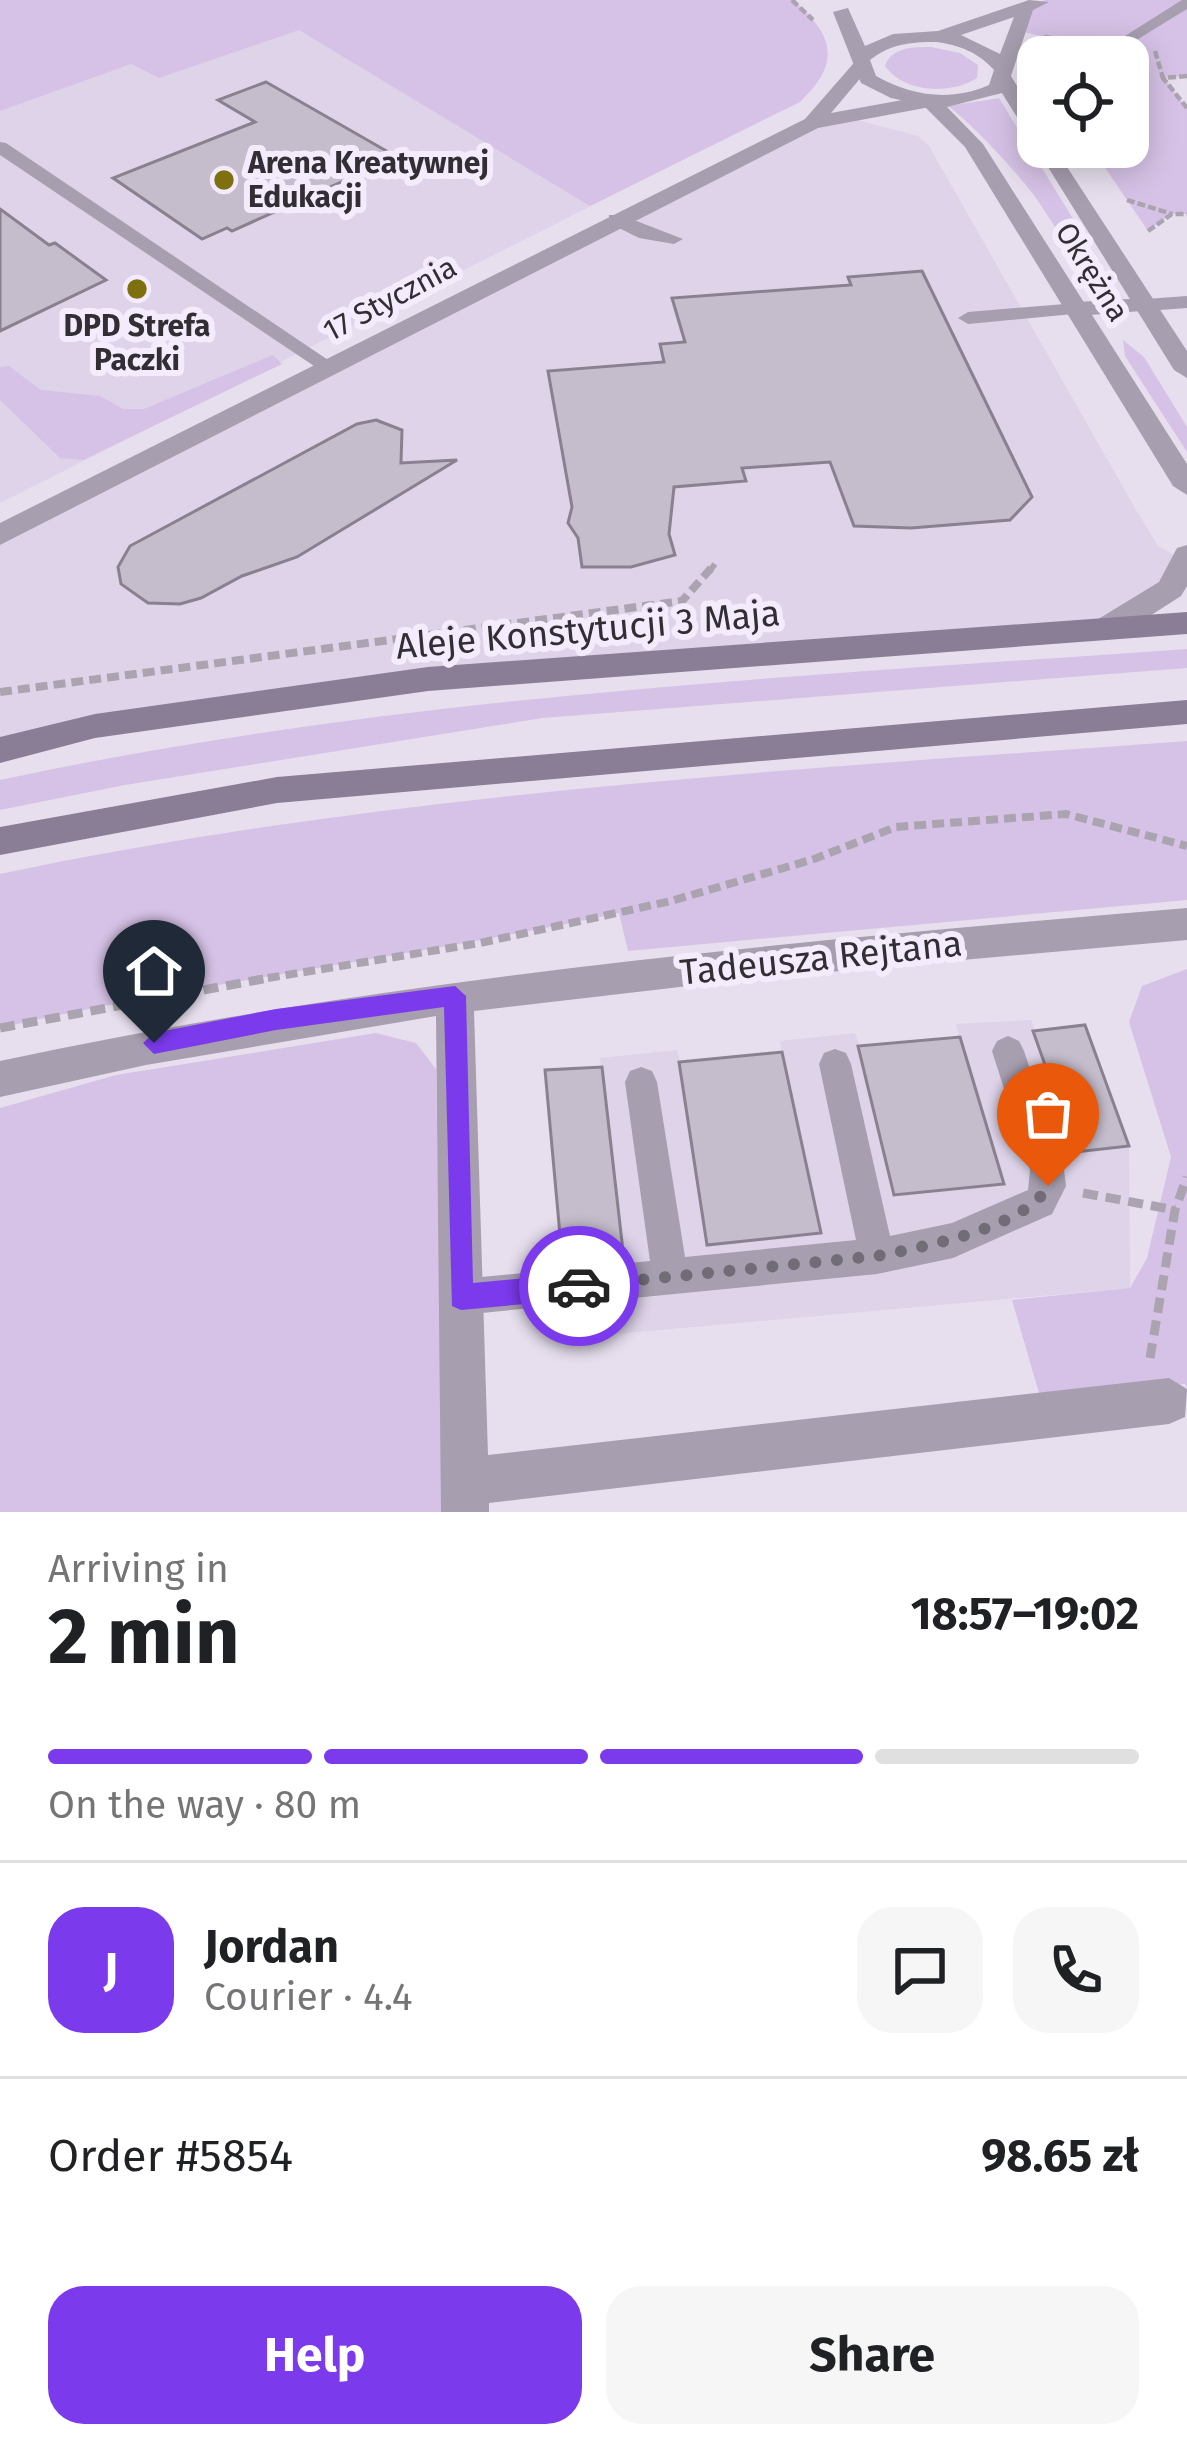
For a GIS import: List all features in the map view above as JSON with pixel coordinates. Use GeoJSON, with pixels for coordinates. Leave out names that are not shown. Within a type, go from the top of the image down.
{"type":"FeatureCollection","features":[{"type":"Feature","properties":{"kind":"main road","name":"Aleje Konstytucji 3 Maja"},"geometry":{"type":"LineString","coordinates":[[0,750],[94,726],[428,679],[1187,623]]}},
{"type":"Feature","properties":{"kind":"main road"},"geometry":{"type":"LineString","coordinates":[[0,841],[277,790],[1187,712]]}},
{"type":"Feature","properties":{"kind":"street"},"geometry":{"type":"LineString","coordinates":[[824,0],[927,38],[981,49],[1017,99]]}},
{"type":"Feature","properties":{"kind":"street"},"geometry":{"type":"LineString","coordinates":[[860,63],[881,43],[927,38],[1025,10],[1044,0]]}},
{"type":"Feature","properties":{"kind":"street"},"geometry":{"type":"LineString","coordinates":[[1004,75],[1025,10]]}},
{"type":"Feature","properties":{"kind":"street"},"geometry":{"type":"LineString","coordinates":[[861,17],[860,63],[883,89],[930,100]]}},
{"type":"Feature","properties":{"kind":"street","name":"17 Stycznia"},"geometry":{"type":"LineString","coordinates":[[812,123],[860,63]]}},
{"type":"Feature","properties":{"kind":"street","name":"17 Stycznia"},"geometry":{"type":"LineString","coordinates":[[0,535],[812,123],[930,100],[970,99],[998,88],[1004,75]]}},
{"type":"Feature","properties":{"kind":"street","name":"Okrężna"},"geometry":{"type":"LineString","coordinates":[[930,100],[973,144],[1187,486]]}},
{"type":"Feature","properties":{"kind":"street","name":"Okrężna"},"geometry":{"type":"LineString","coordinates":[[1058,168],[1187,370]]}},
{"type":"Feature","properties":{"kind":"street"},"geometry":{"type":"LineString","coordinates":[[1076,310],[1146,305]]}},
{"type":"Feature","properties":{"kind":"street"},"geometry":{"type":"LineString","coordinates":[[1106,628],[1171,589],[1187,556]]}},
{"type":"Feature","properties":{"kind":"street","name":"Tadeusza Rejtana"},"geometry":{"type":"LineString","coordinates":[[0,1078],[276,1019],[899,949],[1187,924]]}},
{"type":"Feature","properties":{"kind":"street"},"geometry":{"type":"LineString","coordinates":[[455,996],[465,1497],[1159,1382]]}},
{"type":"Feature","properties":{"kind":"lane"},"geometry":{"type":"LineString","coordinates":[[1133,36],[1187,3]]}},
{"type":"Feature","properties":{"kind":"lane"},"geometry":{"type":"LineString","coordinates":[[0,147],[330,368]]}},
{"type":"Feature","properties":{"kind":"lane"},"geometry":{"type":"LineString","coordinates":[[615,219],[645,234],[674,239]]}},
{"type":"Feature","properties":{"kind":"lane"},"geometry":{"type":"LineString","coordinates":[[1146,305],[1187,302]]}},
{"type":"Feature","properties":{"kind":"lane"},"geometry":{"type":"LineString","coordinates":[[968,318],[1076,310]]}},
{"type":"Feature","properties":{"kind":"lane"},"geometry":{"type":"LineString","coordinates":[[461,1297],[877,1256],[953,1240],[1040,1202],[1048,1186],[1047,1170],[1008,1051]]}},
{"type":"Feature","properties":{"kind":"lane"},"geometry":{"type":"LineString","coordinates":[[835,1064],[877,1256]]}},
{"type":"Feature","properties":{"kind":"lane"},"geometry":{"type":"LineString","coordinates":[[641,1082],[670,1278]]}},
{"type":"Feature","properties":{"kind":"path"},"geometry":{"type":"LineString","coordinates":[[792,0],[814,20]]}},
{"type":"Feature","properties":{"kind":"path"},"geometry":{"type":"LineString","coordinates":[[1187,76],[1163,78],[1187,108]]}},
{"type":"Feature","properties":{"kind":"path"},"geometry":{"type":"LineString","coordinates":[[1127,200],[1186,216]]}},
{"type":"Feature","properties":{"kind":"path"},"geometry":{"type":"LineString","coordinates":[[1148,230],[1172,214]]}},
{"type":"Feature","properties":{"kind":"path"},"geometry":{"type":"LineString","coordinates":[[0,692],[682,602],[716,564]]}},
{"type":"Feature","properties":{"kind":"path"},"geometry":{"type":"LineString","coordinates":[[0,1028],[78,1010],[480,943],[671,901],[814,859],[896,827],[1066,814],[1187,846]]}},
{"type":"Feature","properties":{"kind":"path"},"geometry":{"type":"LineString","coordinates":[[1159,1382],[1175,1210],[1187,1177]]}},
{"type":"Feature","properties":{"kind":"path"},"geometry":{"type":"LineString","coordinates":[[1128,1201],[1175,1210]]}},
{"type":"Feature","properties":{"kind":"shaded area"},"geometry":{"type":"Polygon","coordinates":[[[0,0],[785,0],[764,119],[0,503],[0,0]]]}},
{"type":"Feature","properties":{"kind":"shaded area"},"geometry":{"type":"Polygon","coordinates":[[[0,0],[792,0],[817,25],[828,50],[822,75],[800,102],[590,206],[299,30],[159,78],[131,64],[0,111],[0,0]]]}},
{"type":"Feature","properties":{"kind":"shaded area"},"geometry":{"type":"Polygon","coordinates":[[[1045,0],[1187,0],[1187,76],[1164,78],[1187,108],[1187,214],[1172,214],[1148,231],[1105,168],[1149,168],[1149,36],[1041,36],[1019,31],[1025,11],[1045,0]]]}},
{"type":"Feature","properties":{"kind":"shaded area"},"geometry":{"type":"Polygon","coordinates":[[[931,47],[960,53],[978,65],[977,78],[954,87],[928,88],[904,82],[885,66],[898,52],[931,47]]]}},
{"type":"Feature","properties":{"kind":"shaded area"},"geometry":{"type":"Polygon","coordinates":[[[999,98],[1017,127],[1017,168],[1042,168],[1103,275],[1097,276],[1078,258],[1016,173],[948,106],[999,98]]]}},
{"type":"Feature","properties":{"kind":"shaded area"},"geometry":{"type":"Polygon","coordinates":[[[846,117],[918,136],[929,146],[1158,546],[1185,561],[1106,629],[567,668],[0,750],[0,536],[812,123],[846,117]]]}},
{"type":"Feature","properties":{"kind":"shaded area"},"geometry":{"type":"Polygon","coordinates":[[[1123,340],[1144,357],[1187,427],[1187,452],[1125,356],[1123,340]]]}},
{"type":"Feature","properties":{"kind":"shaded area"},"geometry":{"type":"Polygon","coordinates":[[[273,355],[282,364],[83,460],[60,458],[0,400],[0,367],[9,366],[41,390],[100,396],[123,409],[144,409],[273,355]]]}},
{"type":"Feature","properties":{"kind":"shaded area"},"geometry":{"type":"Polygon","coordinates":[[[1187,649],[1187,668],[543,718],[125,785],[0,810],[0,780],[294,728],[591,694],[1187,649]]]}},
{"type":"Feature","properties":{"kind":"shaded area"},"geometry":{"type":"Polygon","coordinates":[[[1187,741],[1187,900],[628,951],[619,913],[0,1028],[0,874],[147,846],[442,804],[740,774],[1187,741]]]}},
{"type":"Feature","properties":{"kind":"shaded area"},"geometry":{"type":"Polygon","coordinates":[[[1187,969],[1187,1388],[1185,1384],[1041,1400],[1012,1300],[1130,1288],[1147,1258],[1171,1157],[1129,1022],[1142,986],[1187,969]]]}},
{"type":"Feature","properties":{"kind":"shaded area"},"geometry":{"type":"Polygon","coordinates":[[[1031,1020],[1035,1031],[1086,1025],[1129,1146],[1130,1288],[560,1339],[554,1260],[561,1257],[545,1070],[601,1067],[600,1058],[677,1050],[680,1062],[782,1052],[780,1041],[855,1033],[859,1045],[959,1037],[956,1024],[1031,1020]]]}},
{"type":"Feature","properties":{"kind":"shaded area"},"geometry":{"type":"Polygon","coordinates":[[[376,1033],[416,1043],[436,1069],[444,1512],[0,1512],[0,1108],[116,1075],[376,1033]]]}},
{"type":"Feature","properties":{"kind":"building"},"geometry":{"type":"Polygon","coordinates":[[[266,82],[397,157],[232,231],[227,228],[202,239],[113,178],[255,122],[218,100],[266,82]]]}},
{"type":"Feature","properties":{"kind":"building"},"geometry":{"type":"Polygon","coordinates":[[[0,209],[49,245],[55,243],[106,280],[0,331],[0,209]]]}},
{"type":"Feature","properties":{"kind":"building"},"geometry":{"type":"Polygon","coordinates":[[[922,271],[1032,497],[1010,520],[911,528],[854,526],[830,462],[742,468],[746,481],[674,487],[669,534],[675,555],[631,567],[582,567],[578,538],[568,523],[572,507],[548,371],[664,362],[660,344],[685,342],[672,298],[851,285],[848,277],[922,271]]]}},
{"type":"Feature","properties":{"kind":"building"},"geometry":{"type":"Polygon","coordinates":[[[376,420],[402,430],[401,463],[457,460],[297,557],[242,576],[201,598],[180,604],[148,603],[121,584],[118,567],[130,546],[357,424],[376,420]]]}},
{"type":"Feature","properties":{"kind":"building"},"geometry":{"type":"Polygon","coordinates":[[[1085,1025],[1129,1146],[1076,1152],[1033,1031],[1085,1025]]]}},
{"type":"Feature","properties":{"kind":"building"},"geometry":{"type":"Polygon","coordinates":[[[960,1037],[1004,1184],[894,1195],[858,1046],[960,1037]]]}},
{"type":"Feature","properties":{"kind":"building"},"geometry":{"type":"Polygon","coordinates":[[[782,1052],[821,1233],[707,1245],[679,1062],[782,1052]]]}},
{"type":"Feature","properties":{"kind":"building"},"geometry":{"type":"Polygon","coordinates":[[[602,1067],[623,1251],[562,1257],[545,1070],[602,1067]]]}},
{"type":"Feature","properties":{"kind":"way so far"},"geometry":{"type":"LineString","coordinates":[[579,1286],[877,1256],[953,1240],[1040,1202],[1048,1186]]}},
{"type":"Feature","properties":{"kind":"place","name":"Arena Kreatywnej Edukacji"},"geometry":{"type":"Point","coordinates":[224,180]}},
{"type":"Feature","properties":{"kind":"place","name":"DPD Strefa Paczki"},"geometry":{"type":"Point","coordinates":[137,289]}},
{"type":"Feature","properties":{"kind":"route"},"geometry":{"type":"LineString","coordinates":[[154,1043],[276,1019],[455,996],[461,1297],[579,1286]]}}]}
